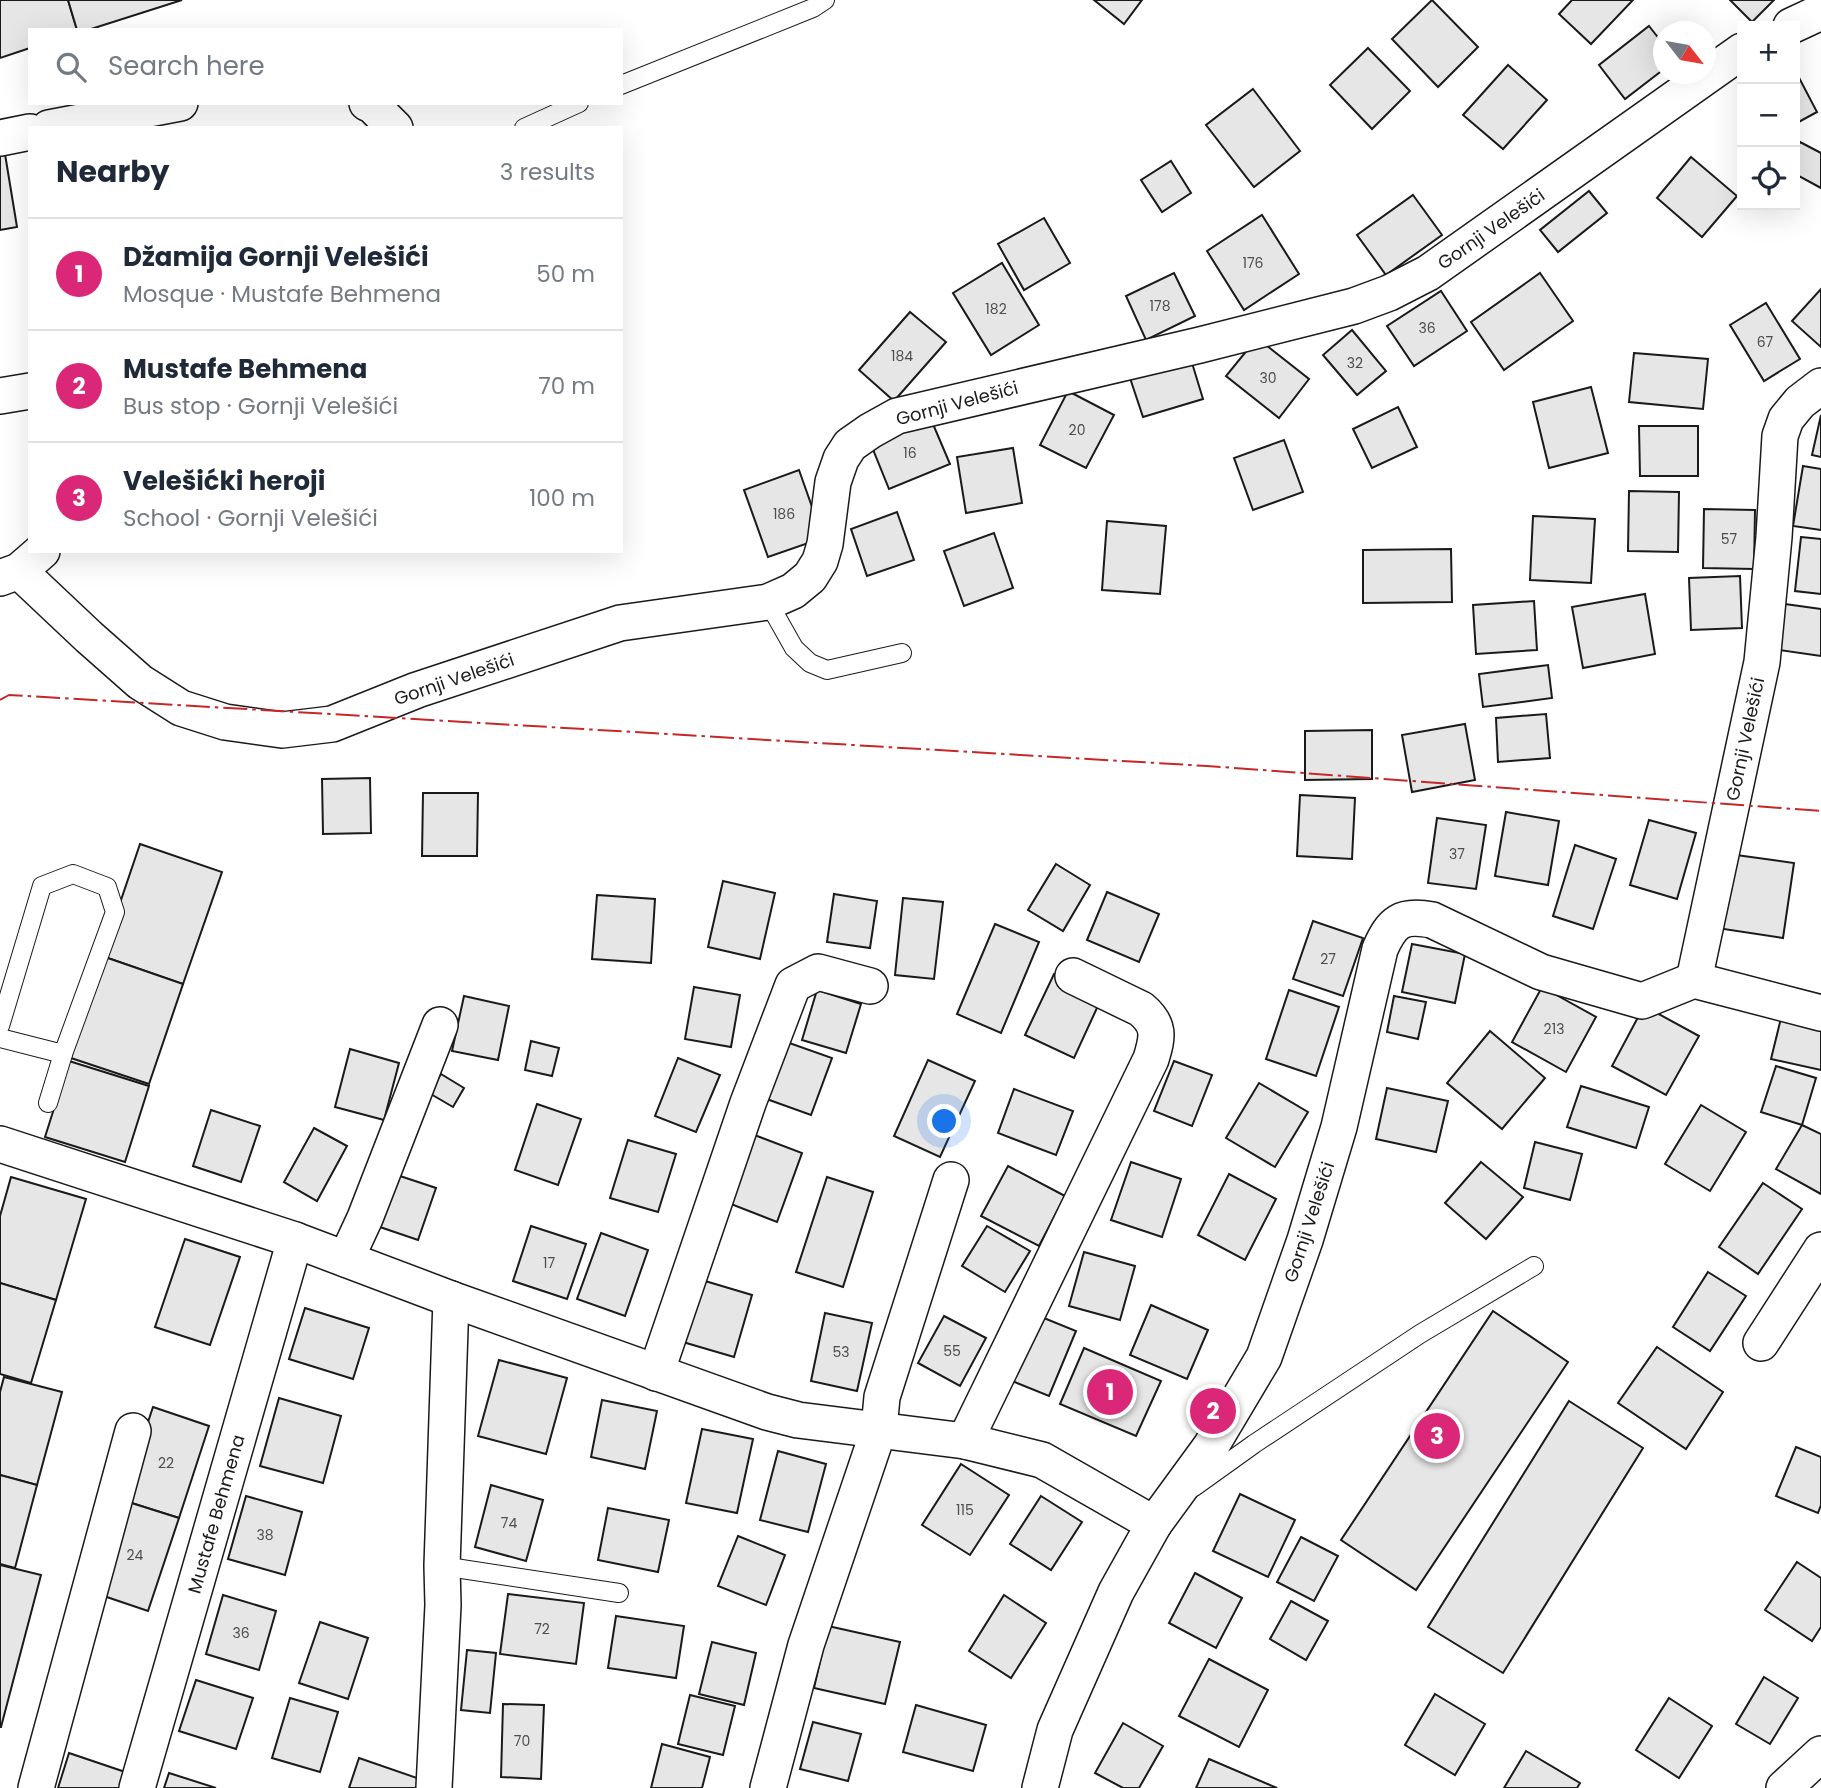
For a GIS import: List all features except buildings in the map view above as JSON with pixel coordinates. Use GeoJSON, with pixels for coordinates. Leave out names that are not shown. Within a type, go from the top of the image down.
{"type":"FeatureCollection","features":[{"type":"Feature","properties":{"kind":"street"},"geometry":{"type":"LineString","coordinates":[[1800,22],[1821,12]]}},
{"type":"Feature","properties":{"kind":"street","name":"Gornji Velešići"},"geometry":{"type":"LineString","coordinates":[[20,567],[89,637],[141,682],[181,708],[225,722],[282,730],[332,724],[416,690],[620,623],[768,602],[793,591],[810,577],[820,561],[825,544],[833,482],[841,459],[850,446],[870,431],[897,416],[1200,345],[1354,306],[1389,293],[1428,273],[1460,252],[1737,55]]}},
{"type":"Feature","properties":{"kind":"street"},"geometry":{"type":"LineString","coordinates":[[59,126],[170,105]]}},
{"type":"Feature","properties":{"kind":"street"},"geometry":{"type":"LineString","coordinates":[[372,105],[393,126]]}},
{"type":"Feature","properties":{"kind":"street"},"geometry":{"type":"LineString","coordinates":[[0,138],[28,132]]}},
{"type":"Feature","properties":{"kind":"street","name":"Gornji Velešići"},"geometry":{"type":"LineString","coordinates":[[1040,1788],[1055,1730],[1116,1592],[1162,1514],[1211,1446],[1264,1357],[1305,1240],[1339,1127],[1380,949],[1388,932],[1400,921],[1416,917],[1432,920],[1541,972],[1642,1001],[1694,979],[1762,663],[1780,436],[1786,419],[1800,402],[1821,386]]}},
{"type":"Feature","properties":{"kind":"street"},"geometry":{"type":"LineString","coordinates":[[0,396],[28,391]]}},
{"type":"Feature","properties":{"kind":"street"},"geometry":{"type":"LineString","coordinates":[[656,1373],[748,1103],[793,985],[818,972],[870,986]]}},
{"type":"Feature","properties":{"kind":"street"},"geometry":{"type":"LineString","coordinates":[[965,1441],[1155,1047],[1155,1024],[1141,1009],[1073,976]]}},
{"type":"Feature","properties":{"kind":"street"},"geometry":{"type":"LineString","coordinates":[[1694,979],[1821,1013]]}},
{"type":"Feature","properties":{"kind":"street"},"geometry":{"type":"LineString","coordinates":[[346,1259],[365,1218],[440,1025]]}},
{"type":"Feature","properties":{"kind":"street"},"geometry":{"type":"LineString","coordinates":[[0,1144],[295,1240],[451,1299],[768,1412],[798,1420],[965,1441],[1042,1461],[1162,1514]]}},
{"type":"Feature","properties":{"kind":"street"},"geometry":{"type":"LineString","coordinates":[[768,1788],[806,1645],[879,1429],[882,1397],[951,1180]]}},
{"type":"Feature","properties":{"kind":"street","name":"Mustafe Behmena"},"geometry":{"type":"LineString","coordinates":[[137,1788],[295,1240]]}},
{"type":"Feature","properties":{"kind":"street"},"geometry":{"type":"LineString","coordinates":[[1761,1343],[1821,1250]]}},
{"type":"Feature","properties":{"kind":"street"},"geometry":{"type":"LineString","coordinates":[[434,1788],[443,1605],[451,1299]]}},
{"type":"Feature","properties":{"kind":"street"},"geometry":{"type":"LineString","coordinates":[[36,1788],[133,1431]]}},
{"type":"Feature","properties":{"kind":"street"},"geometry":{"type":"LineString","coordinates":[[1784,1788],[1821,1754]]}},
{"type":"Feature","properties":{"kind":"lane"},"geometry":{"type":"LineString","coordinates":[[623,84],[813,8],[825,0]]}},
{"type":"Feature","properties":{"kind":"lane"},"geometry":{"type":"LineString","coordinates":[[528,126],[575,105]]}},
{"type":"Feature","properties":{"kind":"lane"},"geometry":{"type":"LineString","coordinates":[[768,602],[794,648],[810,663],[827,670],[902,653]]}},
{"type":"Feature","properties":{"kind":"lane"},"geometry":{"type":"LineString","coordinates":[[0,1026],[42,886],[73,874],[107,887],[115,912],[48,1103]]}},
{"type":"Feature","properties":{"kind":"lane"},"geometry":{"type":"LineString","coordinates":[[0,1038],[63,1054]]}},
{"type":"Feature","properties":{"kind":"lane"},"geometry":{"type":"LineString","coordinates":[[1162,1514],[1254,1444],[1420,1334],[1534,1266]]}},
{"type":"Feature","properties":{"kind":"lane"},"geometry":{"type":"LineString","coordinates":[[442,1566],[619,1593]]}},
{"type":"Feature","properties":{"kind":"power"},"geometry":{"type":"LineString","coordinates":[[0,700],[9,695],[1207,766],[1821,811]]}},
{"type":"Feature","properties":{"kind":"place","name":"Džamija Gornji Velešići"},"geometry":{"type":"Point","coordinates":[1110,1392]}},
{"type":"Feature","properties":{"kind":"place","name":"Mustafe Behmena"},"geometry":{"type":"Point","coordinates":[1213,1411]}},
{"type":"Feature","properties":{"kind":"place","name":"Velešićki heroji"},"geometry":{"type":"Point","coordinates":[1437,1436]}}]}
